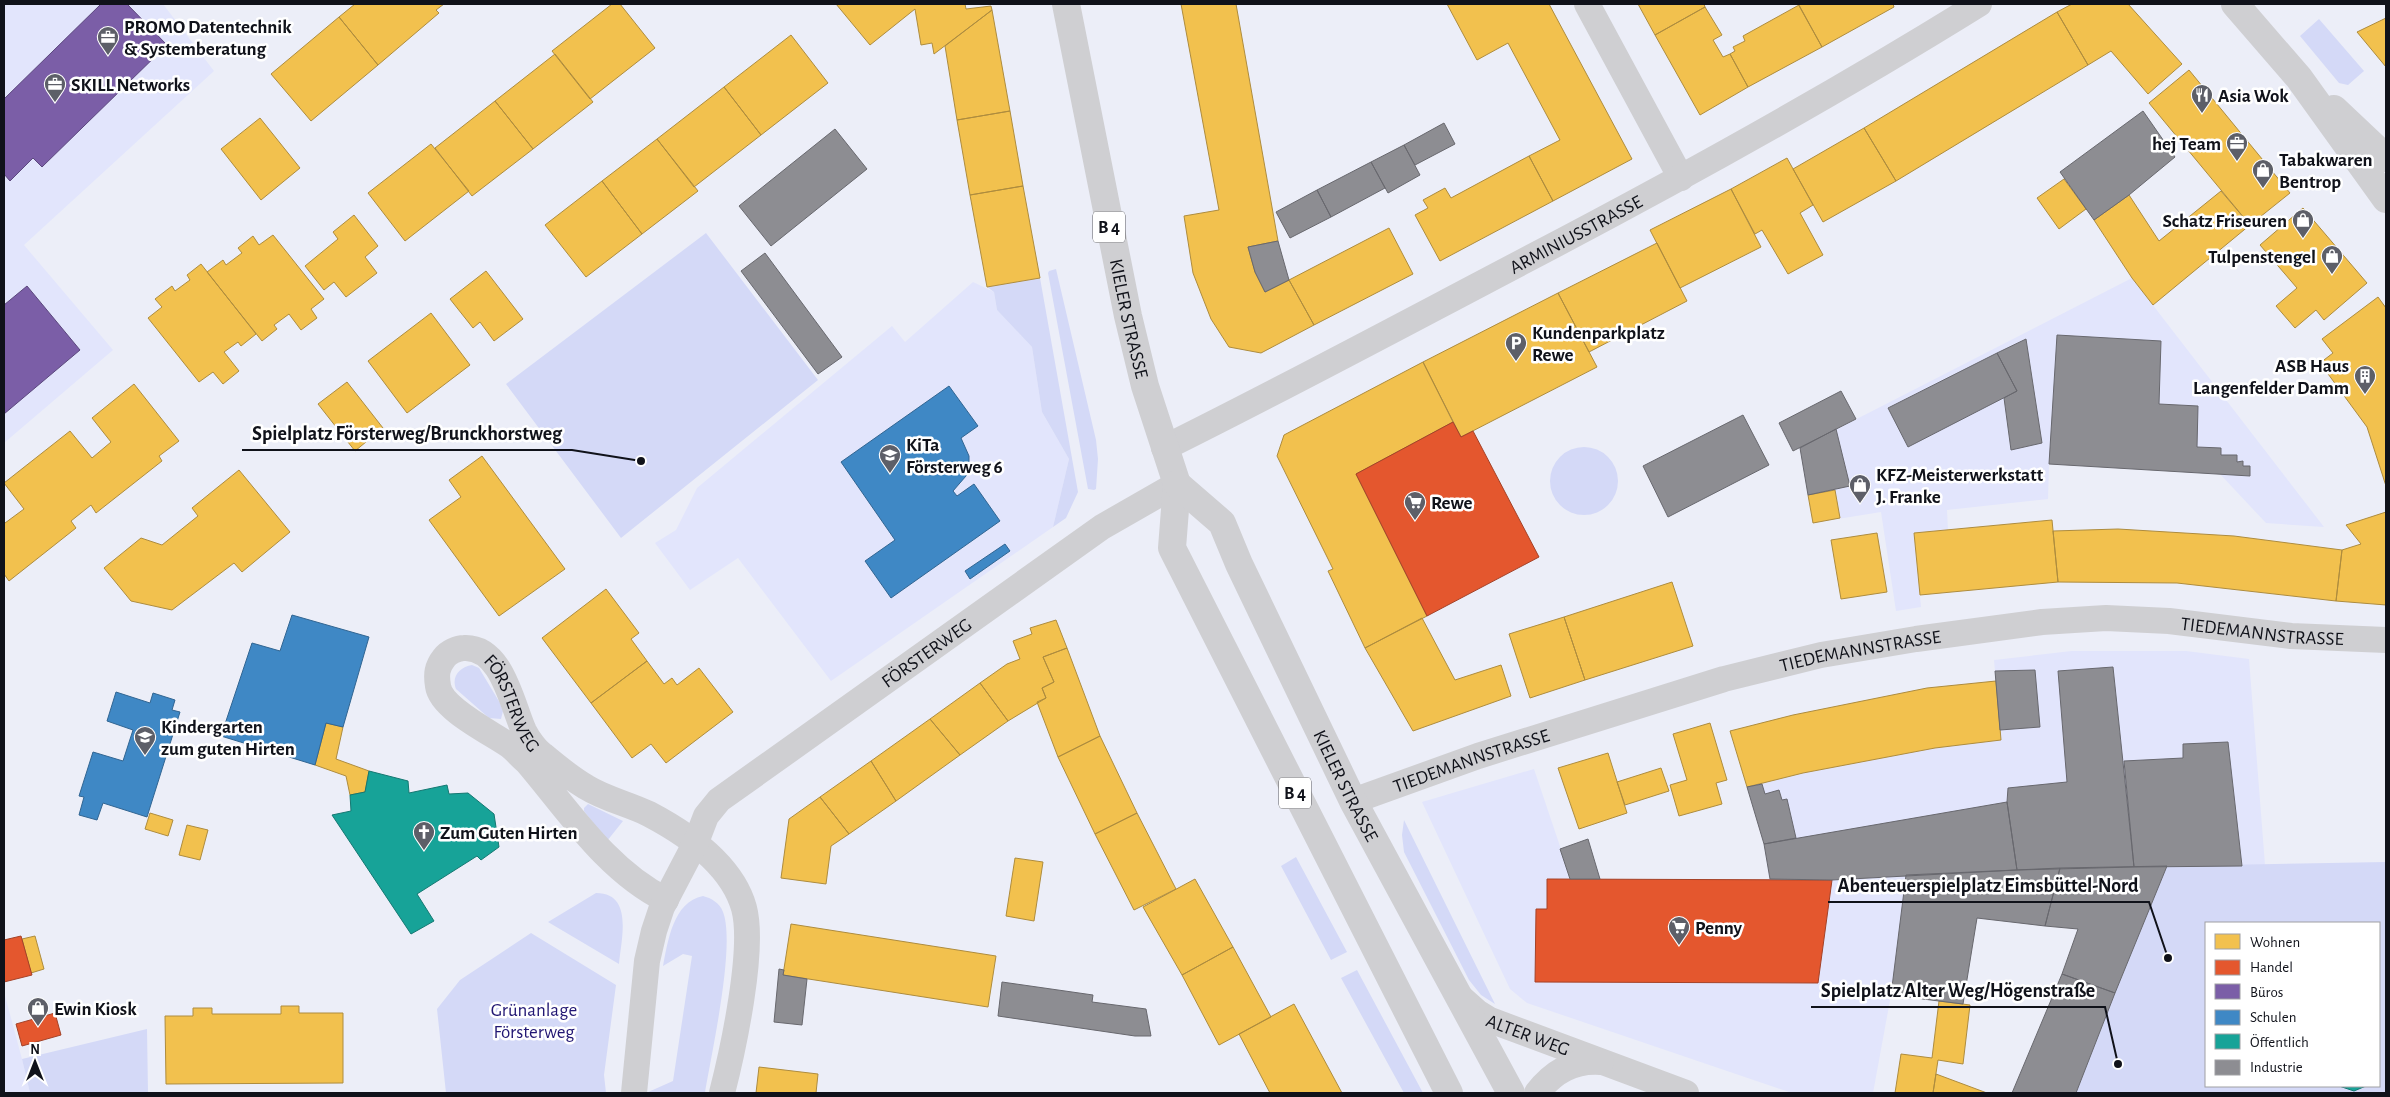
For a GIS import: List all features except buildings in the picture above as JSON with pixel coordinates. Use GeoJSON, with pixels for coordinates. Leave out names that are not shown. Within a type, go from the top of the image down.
{"type":"FeatureCollection","features":[{"type":"Feature","properties":{"kind":"main road","name":"KIELER STRASSE"},"geometry":{"type":"LineString","coordinates":[[1066,4],[1128,316],[1145,386],[1177,484],[1172,548],[1449,1093]]}},
{"type":"Feature","properties":{"kind":"main road"},"geometry":{"type":"LineString","coordinates":[[2235,4],[2299,78],[2386,199]]}},
{"type":"Feature","properties":{"kind":"main road"},"geometry":{"type":"LineString","coordinates":[[2299,78],[2364,135],[2386,158]]}},
{"type":"Feature","properties":{"kind":"main road","name":"KIELER STRASSE"},"geometry":{"type":"LineString","coordinates":[[1177,484],[1222,523],[1239,564],[1353,801],[1511,1093]]}},
{"type":"Feature","properties":{"kind":"street"},"geometry":{"type":"LineString","coordinates":[[1587,4],[1681,178]]}},
{"type":"Feature","properties":{"kind":"street","name":"ARMINIUSSTRASSE"},"geometry":{"type":"LineString","coordinates":[[1164,448],[1402,327],[1681,178],[1859,78],[1979,4]]}},
{"type":"Feature","properties":{"kind":"street","name":"FÖRSTERWEG"},"geometry":{"type":"LineString","coordinates":[[634,1093],[647,961],[654,931],[666,900],[696,842],[706,816],[719,800],[1102,527],[1177,484]]}},
{"type":"Feature","properties":{"kind":"street","name":"TIEDEMANNSTRASSE"},"geometry":{"type":"LineString","coordinates":[[1353,801],[1478,756],[1724,679],[1821,655],[1916,639],[2042,622],[2106,618],[2169,621],[2291,636],[2386,640]]}},
{"type":"Feature","properties":{"kind":"street","name":"FÖRSTERWEG"},"geometry":{"type":"LineString","coordinates":[[666,900],[638,884],[616,865],[527,762],[510,746],[479,727],[449,704],[438,690],[436,676],[439,665],[447,654],[461,648],[475,648],[486,653],[508,686],[525,733],[541,754],[586,787],[649,814],[696,842],[720,866],[744,909],[746,933],[745,970],[722,1093]]}},
{"type":"Feature","properties":{"kind":"street","name":"ALTER WEG"},"geometry":{"type":"LineString","coordinates":[[1457,994],[1476,1012],[1490,1020],[1686,1093]]}},
{"type":"Feature","properties":{"kind":"street","name":"ALTER WEG"},"geometry":{"type":"LineString","coordinates":[[1537,1093],[1555,1073],[1567,1067],[1586,1062],[1607,1063]]}},
{"type":"Feature","properties":{"kind":"shaded area"},"geometry":{"type":"Polygon","coordinates":[[[4,4],[163,4],[214,71],[24,245],[113,350],[4,443],[4,4]]]}},
{"type":"Feature","properties":{"kind":"shaded area"},"geometry":{"type":"Polygon","coordinates":[[[2132,278],[2324,527],[2266,523],[2219,473],[2049,464],[2048,499],[1947,510],[1948,530],[1914,534],[1921,607],[1896,611],[1881,512],[1813,523],[1800,448],[2132,278]]]}},
{"type":"Feature","properties":{"kind":"shaded area","name":"KiTa Försterweg 6"},"geometry":{"type":"Polygon","coordinates":[[[973,282],[994,292],[997,310],[1032,347],[1042,412],[1069,459],[1053,527],[831,681],[738,558],[690,590],[655,543],[676,530],[697,488],[892,326],[905,342],[973,282]]]}},
{"type":"Feature","properties":{"kind":"shaded area"},"geometry":{"type":"Polygon","coordinates":[[[2072,651],[2186,651],[2249,659],[2265,865],[1906,875],[1891,995],[1873,1093],[1792,1093],[1527,1003],[1510,989],[1422,802],[1534,769],[1571,879],[1769,879],[1764,844],[1747,787],[1803,773],[1935,748],[2001,740],[1994,660],[2072,651]]]}},
{"type":"Feature","properties":{"kind":"shaded area"},"geometry":{"type":"Polygon","coordinates":[[[4,992],[22,1059],[30,1093],[4,1093],[4,992]]]}},
{"type":"Feature","properties":{"kind":"green space"},"geometry":{"type":"Polygon","coordinates":[[[2319,19],[2364,71],[2348,85],[2339,83],[2300,36],[2319,19]]]}},
{"type":"Feature","properties":{"kind":"green space"},"geometry":{"type":"Polygon","coordinates":[[[706,233],[818,380],[621,538],[506,384],[706,233]]]}},
{"type":"Feature","properties":{"kind":"green space"},"geometry":{"type":"Polygon","coordinates":[[[1056,269],[1096,440],[1098,459],[1096,489],[1094,490],[1088,489],[1048,273],[1056,269]]]}},
{"type":"Feature","properties":{"kind":"green space"},"geometry":{"type":"Polygon","coordinates":[[[1040,278],[1078,492],[1066,518],[1053,527],[1069,459],[1042,412],[1032,347],[997,310],[994,292],[987,287],[1040,278]]]}},
{"type":"Feature","properties":{"kind":"green space"},"geometry":{"type":"Polygon","coordinates":[[[1577,447],[1591,447],[1603,452],[1613,462],[1618,474],[1618,488],[1613,500],[1603,510],[1591,515],[1577,515],[1565,510],[1555,500],[1550,488],[1550,474],[1555,462],[1565,452],[1577,447]]]}},
{"type":"Feature","properties":{"kind":"green space"},"geometry":{"type":"Polygon","coordinates":[[[472,665],[479,668],[500,703],[503,711],[501,719],[489,718],[456,689],[455,680],[460,670],[472,665]]]}},
{"type":"Feature","properties":{"kind":"green space"},"geometry":{"type":"Polygon","coordinates":[[[588,804],[623,821],[607,841],[584,811],[588,804]]]}},
{"type":"Feature","properties":{"kind":"green space"},"geometry":{"type":"Polygon","coordinates":[[[1404,820],[1495,1004],[1481,995],[1469,980],[1404,852],[1402,835],[1404,820]]]}},
{"type":"Feature","properties":{"kind":"green space"},"geometry":{"type":"Polygon","coordinates":[[[1296,857],[1347,952],[1331,960],[1281,866],[1296,857]]]}},
{"type":"Feature","properties":{"kind":"green space"},"geometry":{"type":"Polygon","coordinates":[[[2386,862],[2386,1093],[2076,1093],[2167,866],[2386,862]]]}},
{"type":"Feature","properties":{"kind":"green space"},"geometry":{"type":"Polygon","coordinates":[[[596,893],[608,895],[616,901],[621,909],[623,931],[619,964],[548,922],[596,893]]]}},
{"type":"Feature","properties":{"kind":"green space"},"geometry":{"type":"Polygon","coordinates":[[[703,896],[715,901],[722,909],[726,928],[727,949],[721,1001],[705,1093],[646,1093],[673,1081],[692,956],[683,954],[663,966],[670,934],[678,914],[693,900],[703,896]]]}},
{"type":"Feature","properties":{"kind":"green space","name":"Grünanlage Försterweg"},"geometry":{"type":"Polygon","coordinates":[[[531,933],[616,985],[604,1075],[606,1093],[446,1093],[437,1009],[460,980],[531,933]]]}},
{"type":"Feature","properties":{"kind":"green space"},"geometry":{"type":"Polygon","coordinates":[[[1357,970],[1423,1093],[1404,1093],[1341,978],[1357,970]]]}},
{"type":"Feature","properties":{"kind":"green space"},"geometry":{"type":"Polygon","coordinates":[[[147,1029],[148,1093],[30,1093],[22,1059],[147,1029]]]}},
{"type":"Feature","properties":{"kind":"place","name":"PROMO Datentechnik & Systemberatung"},"geometry":{"type":"Point","coordinates":[108,56]}},
{"type":"Feature","properties":{"kind":"place","name":"SKILL Networks"},"geometry":{"type":"Point","coordinates":[55,103]}},
{"type":"Feature","properties":{"kind":"place","name":"Asia Wok"},"geometry":{"type":"Point","coordinates":[2202,114]}},
{"type":"Feature","properties":{"kind":"place","name":"hej Team"},"geometry":{"type":"Point","coordinates":[2237,162]}},
{"type":"Feature","properties":{"kind":"place","name":"Tabakwaren Bentrop"},"geometry":{"type":"Point","coordinates":[2263,189]}},
{"type":"Feature","properties":{"kind":"place","name":"Schatz Friseuren"},"geometry":{"type":"Point","coordinates":[2303,239]}},
{"type":"Feature","properties":{"kind":"place","name":"Tulpenstengel"},"geometry":{"type":"Point","coordinates":[2332,275]}},
{"type":"Feature","properties":{"kind":"place","name":"Kundenparkplatz Rewe"},"geometry":{"type":"Point","coordinates":[1516,362]}},
{"type":"Feature","properties":{"kind":"place","name":"ASB Haus Langenfelder Damm"},"geometry":{"type":"Point","coordinates":[2365,395]}},
{"type":"Feature","properties":{"kind":"place","name":"Spielplatz Försterweg/Brunckhorstweg"},"geometry":{"type":"Point","coordinates":[641,461]}},
{"type":"Feature","properties":{"kind":"place","name":"KiTa Försterweg 6"},"geometry":{"type":"Point","coordinates":[890,474]}},
{"type":"Feature","properties":{"kind":"place","name":"KFZ-Meisterwerkstatt J. Franke"},"geometry":{"type":"Point","coordinates":[1860,504]}},
{"type":"Feature","properties":{"kind":"place","name":"Rewe"},"geometry":{"type":"Point","coordinates":[1415,521]}},
{"type":"Feature","properties":{"kind":"place","name":"Kindergarten zum guten Hirten"},"geometry":{"type":"Point","coordinates":[145,756]}},
{"type":"Feature","properties":{"kind":"place","name":"Zum Guten Hirten"},"geometry":{"type":"Point","coordinates":[424,851]}},
{"type":"Feature","properties":{"kind":"place","name":"Penny"},"geometry":{"type":"Point","coordinates":[1679,946]}},
{"type":"Feature","properties":{"kind":"place","name":"Abenteuerspielplatz Eimsbüttel-Nord"},"geometry":{"type":"Point","coordinates":[2168,958]}},
{"type":"Feature","properties":{"kind":"place","name":"Ewin Kiosk"},"geometry":{"type":"Point","coordinates":[38,1027]}},
{"type":"Feature","properties":{"kind":"place","name":"Spielplatz Alter Weg/Högenstraße"},"geometry":{"type":"Point","coordinates":[2118,1064]}}]}
